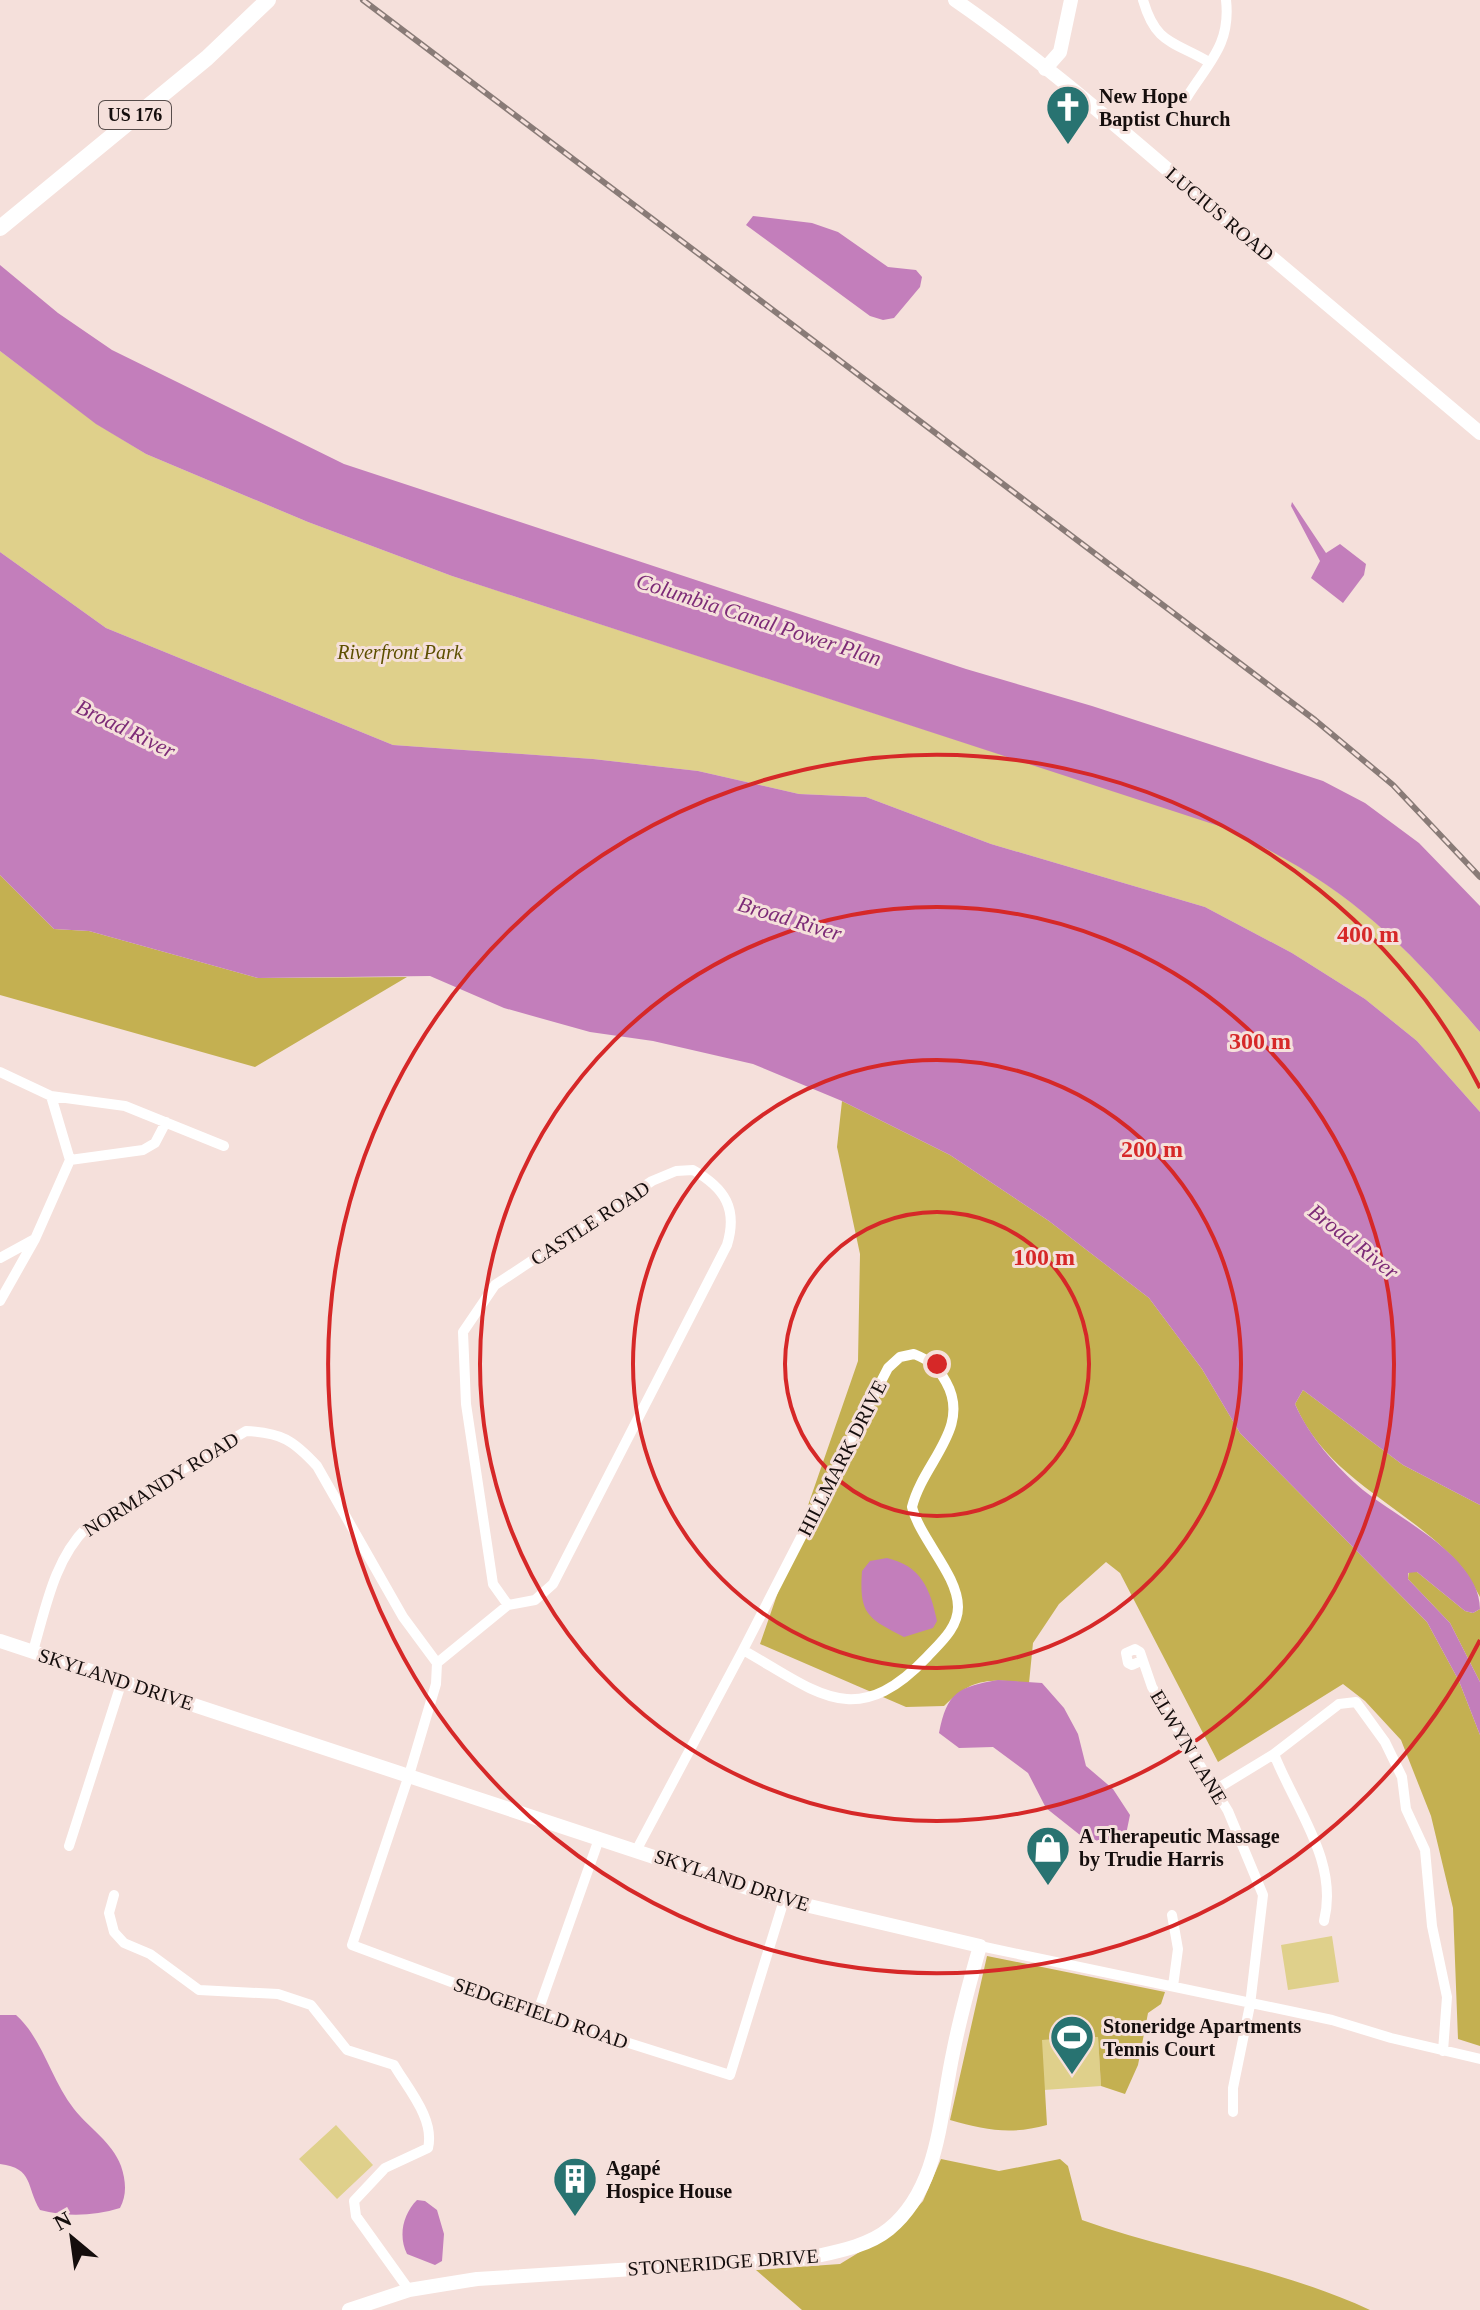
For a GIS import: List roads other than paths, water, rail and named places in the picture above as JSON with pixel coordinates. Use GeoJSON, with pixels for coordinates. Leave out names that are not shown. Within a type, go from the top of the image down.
{"type":"FeatureCollection","features":[{"type":"Feature","properties":{"kind":"main road","name":"US 176"},"geometry":{"type":"LineString","coordinates":[[0,228],[207,58],[268,0]]}},
{"type":"Feature","properties":{"kind":"street","name":"LUCIUS ROAD"},"geometry":{"type":"LineString","coordinates":[[955,0],[1032,54],[1045,69],[1480,433]]}},
{"type":"Feature","properties":{"kind":"street"},"geometry":{"type":"LineString","coordinates":[[1045,69],[1060,52],[1071,0]]}},
{"type":"Feature","properties":{"kind":"street"},"geometry":{"type":"LineString","coordinates":[[1143,0],[1158,36],[1209,62]]}},
{"type":"Feature","properties":{"kind":"street"},"geometry":{"type":"LineString","coordinates":[[1187,97],[1226,35],[1226,0]]}},
{"type":"Feature","properties":{"kind":"street"},"geometry":{"type":"LineString","coordinates":[[0,1072],[51,1096],[125,1106],[224,1146]]}},
{"type":"Feature","properties":{"kind":"street"},"geometry":{"type":"LineString","coordinates":[[0,1301],[35,1239],[70,1160],[51,1096]]}},
{"type":"Feature","properties":{"kind":"street"},"geometry":{"type":"LineString","coordinates":[[70,1160],[143,1150],[155,1143],[166,1122]]}},
{"type":"Feature","properties":{"kind":"street","name":"CASTLE ROAD"},"geometry":{"type":"LineString","coordinates":[[437,1663],[508,1605],[535,1600],[553,1584],[727,1245],[732,1211],[723,1193],[693,1170],[676,1171],[652,1181],[495,1285],[463,1332],[466,1404],[493,1584],[508,1605]]}},
{"type":"Feature","properties":{"kind":"street"},"geometry":{"type":"LineString","coordinates":[[0,1258],[35,1239]]}},
{"type":"Feature","properties":{"kind":"street","name":"HILLMARK DRIVE"},"geometry":{"type":"LineString","coordinates":[[637,1849],[888,1368],[900,1357],[914,1354],[934,1362],[955,1397],[956,1419],[912,1507],[959,1605],[956,1620],[948,1634],[919,1665],[890,1688],[843,1702],[823,1695],[743,1650]]}},
{"type":"Feature","properties":{"kind":"street","name":"NORMANDY ROAD"},"geometry":{"type":"LineString","coordinates":[[33,1651],[56,1575],[72,1542],[87,1527],[246,1431],[274,1433],[297,1445],[317,1466],[396,1606],[437,1663]]}},
{"type":"Feature","properties":{"kind":"street","name":"SKYLAND DRIVE"},"geometry":{"type":"LineString","coordinates":[[0,1641],[784,1900],[980,1946],[1332,2020],[1480,2059]]}},
{"type":"Feature","properties":{"kind":"street","name":"ELWYN LANE"},"geometry":{"type":"LineString","coordinates":[[1141,1661],[1152,1687],[1215,1790],[1263,1895],[1250,2005],[1233,2088],[1233,2112]]}},
{"type":"Feature","properties":{"kind":"street"},"geometry":{"type":"LineString","coordinates":[[409,1775],[436,1684],[437,1663]]}},
{"type":"Feature","properties":{"kind":"street"},"geometry":{"type":"LineString","coordinates":[[69,1846],[122,1681]]}},
{"type":"Feature","properties":{"kind":"street"},"geometry":{"type":"LineString","coordinates":[[1215,1790],[1274,1754],[1339,1704],[1356,1702],[1385,1742],[1402,1777],[1406,1809],[1425,1850],[1432,1926],[1447,1997],[1443,2051]]}},
{"type":"Feature","properties":{"kind":"street"},"geometry":{"type":"LineString","coordinates":[[1274,1754],[1324,1865],[1328,1902],[1324,1921]]}},
{"type":"Feature","properties":{"kind":"street","name":"SEDGEFIELD ROAD"},"geometry":{"type":"LineString","coordinates":[[409,1775],[352,1945],[537,2014],[730,2075],[784,1900]]}},
{"type":"Feature","properties":{"kind":"street"},"geometry":{"type":"LineString","coordinates":[[537,2014],[599,1839]]}},
{"type":"Feature","properties":{"kind":"street"},"geometry":{"type":"LineString","coordinates":[[114,1895],[109,1913],[114,1932],[124,1943],[150,1954],[199,1990],[278,1994],[311,2005],[347,2050],[394,2065],[424,2114],[431,2136],[428,2148],[385,2168],[354,2201],[356,2216],[409,2290]]}},
{"type":"Feature","properties":{"kind":"street"},"geometry":{"type":"LineString","coordinates":[[1172,1915],[1178,1949],[1173,1986]]}},
{"type":"Feature","properties":{"kind":"street","name":"STONERIDGE DRIVE"},"geometry":{"type":"LineString","coordinates":[[349,2310],[409,2290],[477,2279],[808,2258],[847,2249],[888,2230],[916,2198],[930,2166],[955,2042],[980,1946]]}},
{"type":"Feature","properties":{"kind":"water"},"geometry":{"type":"Polygon","coordinates":[[[753,216],[812,223],[838,232],[888,267],[916,270],[922,277],[920,287],[894,318],[883,320],[870,316],[746,225],[753,216]]]}},
{"type":"Feature","properties":{"kind":"water","name":"Columbia Canal Power Plan"},"geometry":{"type":"Polygon","coordinates":[[[0,265],[58,313],[112,350],[344,464],[966,669],[1092,706],[1323,781],[1365,803],[1419,843],[1480,906],[1480,1032],[1421,966],[1363,912],[1299,867],[1219,826],[452,576],[308,522],[146,454],[96,424],[0,351],[0,265]]]}},
{"type":"Feature","properties":{"kind":"water"},"geometry":{"type":"Polygon","coordinates":[[[1292,502],[1326,553],[1340,544],[1366,564],[1364,575],[1343,603],[1311,578],[1320,561],[1291,506],[1292,502]]]}},
{"type":"Feature","properties":{"kind":"water","name":"Broad River"},"geometry":{"type":"Polygon","coordinates":[[[0,552],[106,628],[393,745],[593,759],[698,771],[799,794],[866,797],[991,844],[1205,907],[1292,953],[1365,999],[1417,1041],[1480,1112],[1480,1505],[1403,1465],[1303,1390],[1295,1404],[1316,1439],[1343,1471],[1363,1490],[1435,1541],[1467,1573],[1476,1590],[1480,1609],[1473,1613],[1465,1611],[1417,1572],[1408,1573],[1408,1579],[1450,1623],[1480,1682],[1480,1735],[1459,1681],[1427,1622],[1240,1433],[1202,1369],[1149,1298],[1049,1221],[950,1155],[842,1101],[753,1064],[653,1041],[590,1032],[504,1008],[430,976],[258,978],[89,931],[54,929],[0,875],[0,552]]]}},
{"type":"Feature","properties":{"kind":"water"},"geometry":{"type":"Polygon","coordinates":[[[887,1558],[908,1567],[922,1580],[937,1621],[933,1628],[904,1637],[881,1625],[868,1613],[862,1597],[862,1571],[870,1561],[887,1558]]]}},
{"type":"Feature","properties":{"kind":"water"},"geometry":{"type":"Polygon","coordinates":[[[998,1680],[1042,1683],[1064,1708],[1078,1734],[1086,1766],[1113,1789],[1130,1815],[1124,1844],[1085,1839],[1046,1808],[1028,1773],[993,1747],[959,1748],[939,1733],[946,1708],[956,1694],[973,1685],[998,1680]]]}},
{"type":"Feature","properties":{"kind":"water"},"geometry":{"type":"Polygon","coordinates":[[[0,2015],[16,2015],[25,2025],[66,2098],[117,2157],[125,2182],[120,2208],[80,2215],[40,2210],[24,2174],[0,2164],[0,2015]]]}},
{"type":"Feature","properties":{"kind":"water"},"geometry":{"type":"Polygon","coordinates":[[[417,2200],[425,2201],[437,2210],[444,2234],[442,2261],[435,2265],[407,2254],[404,2247],[403,2226],[417,2200]]]}},
{"type":"Feature","properties":{"kind":"railway"},"geometry":{"type":"LineString","coordinates":[[363,0],[1315,720],[1393,785],[1480,877]]}},
{"type":"Feature","properties":{"kind":"place","name":"New Hope Baptist Church"},"geometry":{"type":"Point","coordinates":[1068,146]}},
{"type":"Feature","properties":{"kind":"place","name":"A Therapeutic Massage by Trudie Harris"},"geometry":{"type":"Point","coordinates":[1048,1887]}},
{"type":"Feature","properties":{"kind":"place","name":"Stoneridge Apartments Tennis Court"},"geometry":{"type":"Point","coordinates":[1072,2076]}},
{"type":"Feature","properties":{"kind":"place","name":"Agapé Hospice House"},"geometry":{"type":"Point","coordinates":[575,2218]}},
{"type":"Feature","properties":{"kind":"park label","name":"Riverfront Park"},"geometry":{"type":"Point","coordinates":[400,652]}}]}
